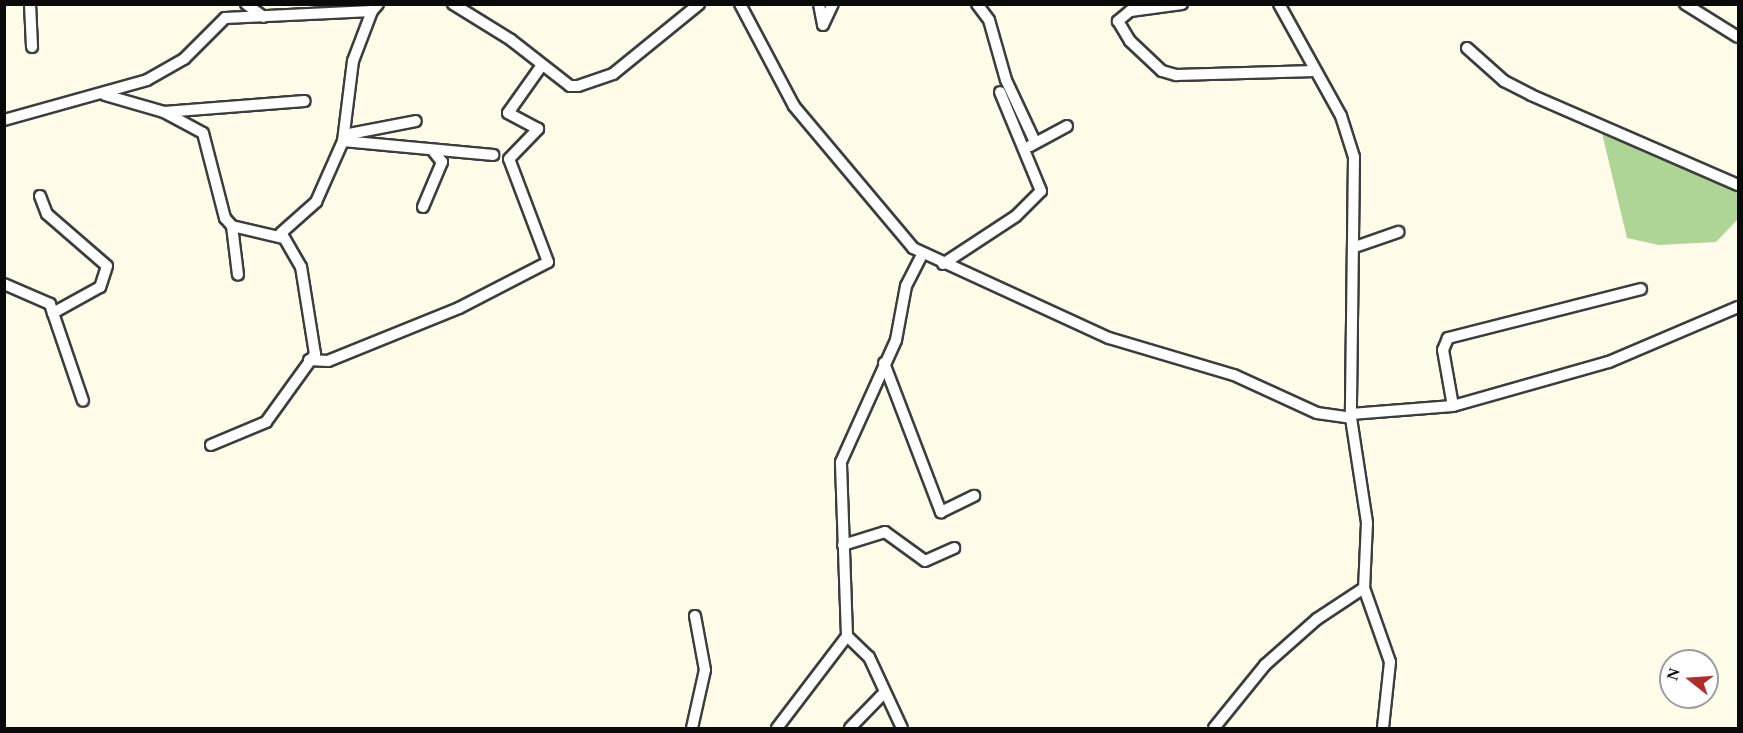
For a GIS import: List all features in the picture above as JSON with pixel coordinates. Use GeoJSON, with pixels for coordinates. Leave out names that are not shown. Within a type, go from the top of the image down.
{"type":"FeatureCollection","features":[{"type":"Feature","properties":{"kind":"street"},"geometry":{"type":"LineString","coordinates":[[30,4],[32,47]]}},
{"type":"Feature","properties":{"kind":"street"},"geometry":{"type":"LineString","coordinates":[[246,4],[265,17]]}},
{"type":"Feature","properties":{"kind":"street"},"geometry":{"type":"LineString","coordinates":[[453,4],[570,86],[597,82],[699,4]]}},
{"type":"Feature","properties":{"kind":"street"},"geometry":{"type":"LineString","coordinates":[[740,4],[805,121],[887,223],[922,254],[1109,338],[1234,375],[1317,413],[1351,416],[1453,406],[1610,362],[1738,307]]}},
{"type":"Feature","properties":{"kind":"street"},"geometry":{"type":"LineString","coordinates":[[819,4],[823,25],[833,4]]}},
{"type":"Feature","properties":{"kind":"street"},"geometry":{"type":"LineString","coordinates":[[943,264],[965,254],[1037,197],[1041,185],[1031,145],[1006,80],[989,20],[977,4]]}},
{"type":"Feature","properties":{"kind":"street"},"geometry":{"type":"LineString","coordinates":[[1182,4],[1130,11],[1118,21],[1130,41],[1162,71],[1176,75],[1315,71]]}},
{"type":"Feature","properties":{"kind":"street"},"geometry":{"type":"LineString","coordinates":[[1279,4],[1341,116],[1354,154],[1355,247],[1351,416],[1368,540],[1364,588],[1389,662],[1383,729]]}},
{"type":"Feature","properties":{"kind":"street"},"geometry":{"type":"LineString","coordinates":[[1685,4],[1738,37]]}},
{"type":"Feature","properties":{"kind":"street"},"geometry":{"type":"LineString","coordinates":[[4,120],[105,95],[184,59],[225,18],[375,8],[353,61],[344,138],[316,202],[283,228],[283,238],[301,267],[317,345],[266,422],[211,445]]}},
{"type":"Feature","properties":{"kind":"street"},"geometry":{"type":"LineString","coordinates":[[1467,48],[1504,81],[1531,95],[1738,184]]}},
{"type":"Feature","properties":{"kind":"street"},"geometry":{"type":"LineString","coordinates":[[309,360],[328,361],[492,294],[548,262],[509,159],[538,129],[508,113],[542,65]]}},
{"type":"Feature","properties":{"kind":"street"},"geometry":{"type":"LineString","coordinates":[[1000,92],[1031,145]]}},
{"type":"Feature","properties":{"kind":"street"},"geometry":{"type":"LineString","coordinates":[[105,95],[164,112],[203,133],[225,218],[232,226],[238,275]]}},
{"type":"Feature","properties":{"kind":"street"},"geometry":{"type":"LineString","coordinates":[[164,112],[305,101]]}},
{"type":"Feature","properties":{"kind":"street"},"geometry":{"type":"LineString","coordinates":[[344,138],[416,121]]}},
{"type":"Feature","properties":{"kind":"street"},"geometry":{"type":"LineString","coordinates":[[1031,145],[1067,126]]}},
{"type":"Feature","properties":{"kind":"street"},"geometry":{"type":"LineString","coordinates":[[344,138],[433,151],[493,155]]}},
{"type":"Feature","properties":{"kind":"street"},"geometry":{"type":"LineString","coordinates":[[423,207],[442,162],[433,151]]}},
{"type":"Feature","properties":{"kind":"street"},"geometry":{"type":"LineString","coordinates":[[40,196],[47,214],[107,266],[100,287],[53,313]]}},
{"type":"Feature","properties":{"kind":"street"},"geometry":{"type":"LineString","coordinates":[[232,226],[283,238]]}},
{"type":"Feature","properties":{"kind":"street"},"geometry":{"type":"LineString","coordinates":[[1355,247],[1398,232]]}},
{"type":"Feature","properties":{"kind":"street"},"geometry":{"type":"LineString","coordinates":[[777,729],[847,636],[843,545],[843,454],[903,320],[906,285],[922,254]]}},
{"type":"Feature","properties":{"kind":"street"},"geometry":{"type":"LineString","coordinates":[[4,284],[37,294],[53,313],[83,401]]}},
{"type":"Feature","properties":{"kind":"street"},"geometry":{"type":"LineString","coordinates":[[1453,406],[1443,350],[1448,338],[1641,289]]}},
{"type":"Feature","properties":{"kind":"street"},"geometry":{"type":"LineString","coordinates":[[884,363],[941,512],[974,496]]}},
{"type":"Feature","properties":{"kind":"street"},"geometry":{"type":"LineString","coordinates":[[843,545],[885,532],[925,561],[954,548]]}},
{"type":"Feature","properties":{"kind":"street"},"geometry":{"type":"LineString","coordinates":[[1214,729],[1265,665],[1317,619],[1364,588]]}},
{"type":"Feature","properties":{"kind":"street"},"geometry":{"type":"LineString","coordinates":[[692,729],[705,670],[695,616]]}},
{"type":"Feature","properties":{"kind":"street"},"geometry":{"type":"LineString","coordinates":[[847,636],[869,657],[882,695],[902,729]]}},
{"type":"Feature","properties":{"kind":"street"},"geometry":{"type":"LineString","coordinates":[[849,729],[882,695]]}},
{"type":"Feature","properties":{"kind":"green space"},"geometry":{"type":"Polygon","coordinates":[[[1601,129],[1710,172],[1738,194],[1738,219],[1716,242],[1659,245],[1627,238],[1601,129]]]}}]}
